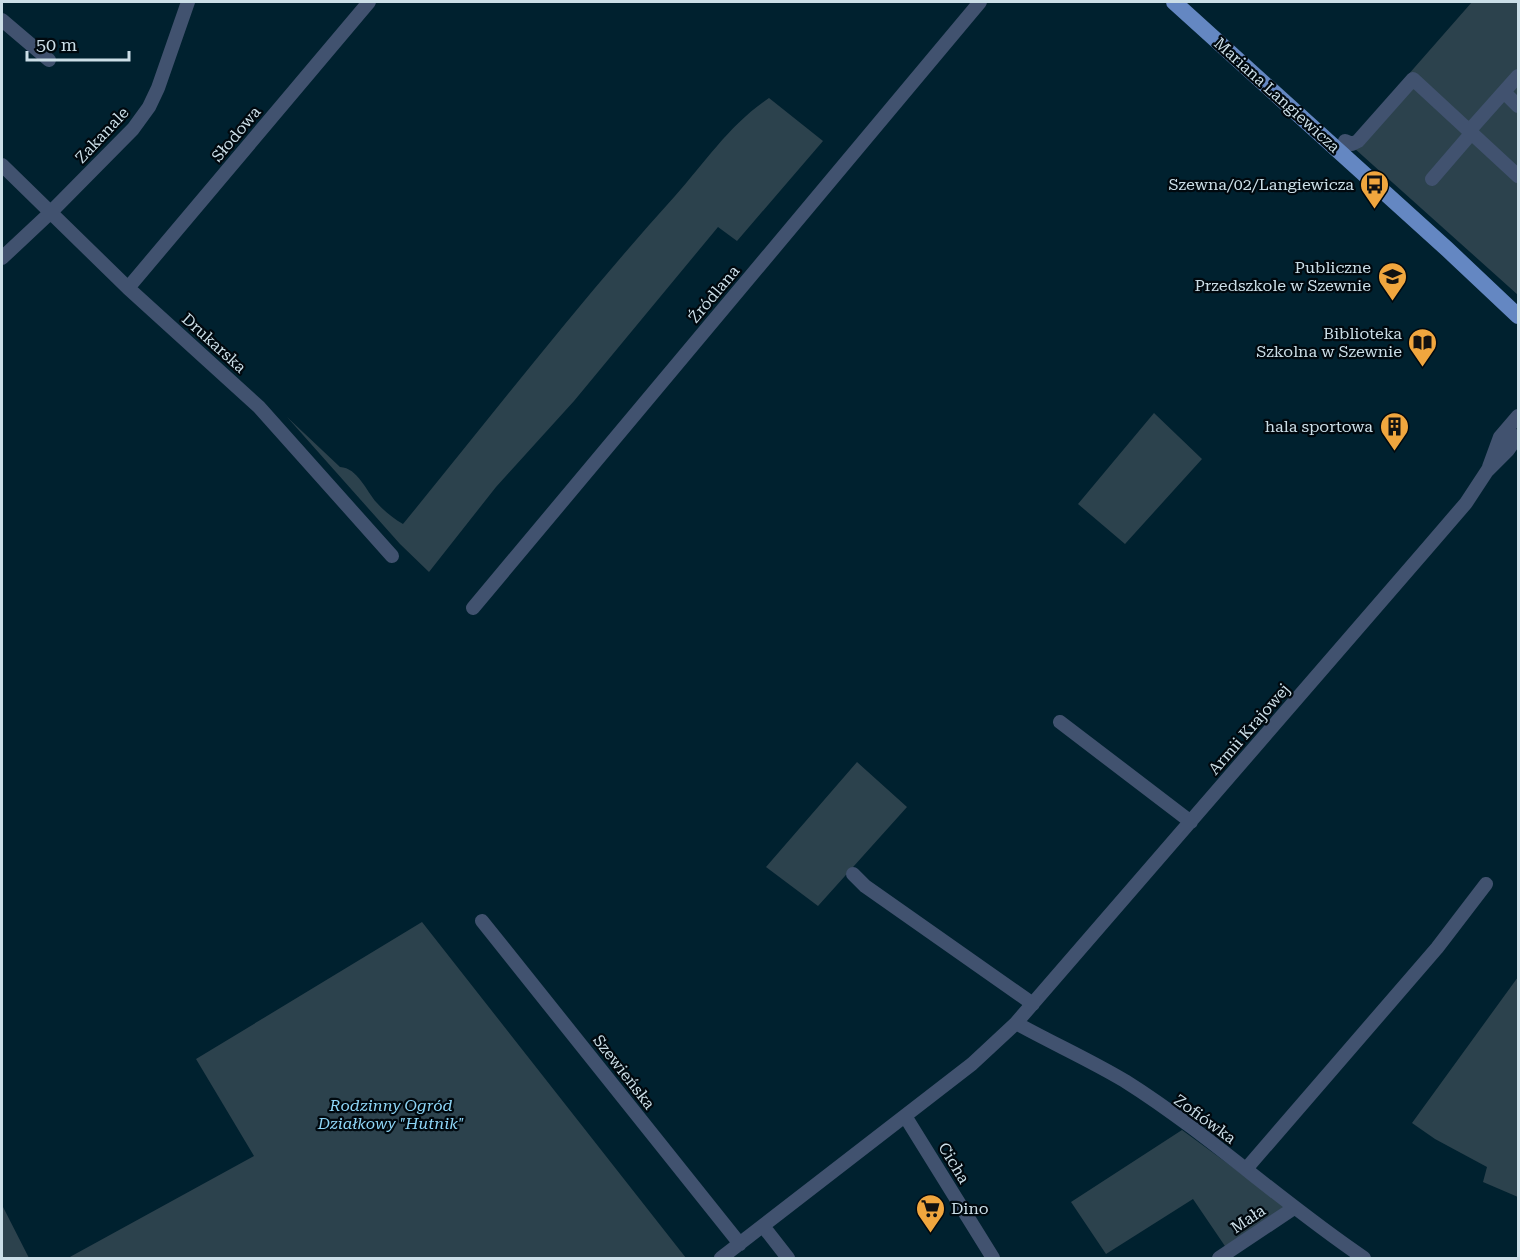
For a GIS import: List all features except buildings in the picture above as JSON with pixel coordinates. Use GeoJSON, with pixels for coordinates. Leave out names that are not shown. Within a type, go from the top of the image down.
{"type":"FeatureCollection","features":[{"type":"Feature","properties":{"kind":"main road","name":"Mariana Langiewicza"},"geometry":{"type":"LineString","coordinates":[[1174,2],[1483,281],[1516,317]]}},
{"type":"Feature","properties":{"kind":"street","name":"Zakanale"},"geometry":{"type":"LineString","coordinates":[[2,258],[133,129],[149,107],[158,88],[188,2]]}},
{"type":"Feature","properties":{"kind":"street","name":"Słodowa"},"geometry":{"type":"LineString","coordinates":[[128,288],[369,2]]}},
{"type":"Feature","properties":{"kind":"street","name":"Źródlana"},"geometry":{"type":"LineString","coordinates":[[473,608],[980,2]]}},
{"type":"Feature","properties":{"kind":"street"},"geometry":{"type":"LineString","coordinates":[[2,20],[49,60]]}},
{"type":"Feature","properties":{"kind":"street"},"geometry":{"type":"LineString","coordinates":[[1432,179],[1468,136],[1469,131],[1518,76]]}},
{"type":"Feature","properties":{"kind":"street"},"geometry":{"type":"LineString","coordinates":[[1345,141],[1352,144],[1358,141],[1413,79],[1518,176]]}},
{"type":"Feature","properties":{"kind":"street"},"geometry":{"type":"LineString","coordinates":[[1504,92],[1518,106]]}},
{"type":"Feature","properties":{"kind":"street","name":"Drukarska"},"geometry":{"type":"LineString","coordinates":[[2,165],[128,288],[259,407],[392,556]]}},
{"type":"Feature","properties":{"kind":"street","name":"Armii Krajowej"},"geometry":{"type":"LineString","coordinates":[[1487,471],[1500,437],[1518,416]]}},
{"type":"Feature","properties":{"kind":"street","name":"Armii Krajowej"},"geometry":{"type":"LineString","coordinates":[[1016,1023],[1457,514],[1487,471],[1518,436]]}},
{"type":"Feature","properties":{"kind":"street"},"geometry":{"type":"LineString","coordinates":[[1060,722],[1191,822]]}},
{"type":"Feature","properties":{"kind":"street"},"geometry":{"type":"LineString","coordinates":[[853,874],[865,886],[1033,1004]]}},
{"type":"Feature","properties":{"kind":"street"},"geometry":{"type":"LineString","coordinates":[[1246,1169],[1437,948],[1486,884]]}},
{"type":"Feature","properties":{"kind":"street","name":"Szewieńska"},"geometry":{"type":"LineString","coordinates":[[482,921],[740,1244]]}},
{"type":"Feature","properties":{"kind":"street"},"geometry":{"type":"LineString","coordinates":[[721,1258],[983,1055],[1016,1023]]}},
{"type":"Feature","properties":{"kind":"street","name":"Zofiówka"},"geometry":{"type":"LineString","coordinates":[[1016,1023],[1125,1081],[1246,1169],[1347,1254],[1364,1258]]}},
{"type":"Feature","properties":{"kind":"street","name":"Cicha"},"geometry":{"type":"LineString","coordinates":[[905,1116],[993,1258]]}},
{"type":"Feature","properties":{"kind":"street","name":"Mała"},"geometry":{"type":"LineString","coordinates":[[1219,1258],[1294,1208]]}},
{"type":"Feature","properties":{"kind":"street"},"geometry":{"type":"LineString","coordinates":[[763,1226],[788,1258]]}},
{"type":"Feature","properties":{"kind":"green space"},"geometry":{"type":"Polygon","coordinates":[[[1472,2],[1518,2],[1518,295],[1354,148],[1350,141],[1472,2]]]}},
{"type":"Feature","properties":{"kind":"green space"},"geometry":{"type":"Polygon","coordinates":[[[769,98],[823,141],[737,241],[718,227],[574,401],[496,487],[429,572],[400,544],[287,417],[340,467],[352,471],[380,506],[403,524],[571,317],[730,131],[769,98]]]}},
{"type":"Feature","properties":{"kind":"green space"},"geometry":{"type":"Polygon","coordinates":[[[1154,413],[1202,459],[1125,544],[1078,504],[1154,413]]]}},
{"type":"Feature","properties":{"kind":"green space"},"geometry":{"type":"Polygon","coordinates":[[[857,762],[907,807],[818,906],[766,867],[857,762]]]}},
{"type":"Feature","properties":{"kind":"green space","name":"Rodzinny Ogród Działkowy \"Hutnik\""},"geometry":{"type":"Polygon","coordinates":[[[422,922],[686,1258],[68,1258],[254,1156],[196,1059],[422,922]]]}},
{"type":"Feature","properties":{"kind":"green space"},"geometry":{"type":"Polygon","coordinates":[[[1518,977],[1518,1197],[1483,1182],[1487,1167],[1435,1139],[1412,1123],[1518,977]]]}},
{"type":"Feature","properties":{"kind":"green space"},"geometry":{"type":"Polygon","coordinates":[[[1182,1130],[1287,1207],[1229,1252],[1193,1199],[1106,1254],[1071,1202],[1182,1130]]]}},
{"type":"Feature","properties":{"kind":"green space"},"geometry":{"type":"Polygon","coordinates":[[[2,1205],[29,1258],[2,1258],[2,1205]]]}},
{"type":"Feature","properties":{"kind":"place","name":"Szewna/02/Langiewicza"},"geometry":{"type":"Point","coordinates":[1375,210]}},
{"type":"Feature","properties":{"kind":"place","name":"Publiczne Przedszkole w Szewnie"},"geometry":{"type":"Point","coordinates":[1392,302]}},
{"type":"Feature","properties":{"kind":"place","name":"Biblioteka Szkolna w Szewnie"},"geometry":{"type":"Point","coordinates":[1423,368]}},
{"type":"Feature","properties":{"kind":"place","name":"hala sportowa"},"geometry":{"type":"Point","coordinates":[1394,452]}},
{"type":"Feature","properties":{"kind":"place","name":"Dino"},"geometry":{"type":"Point","coordinates":[930,1234]}}]}
